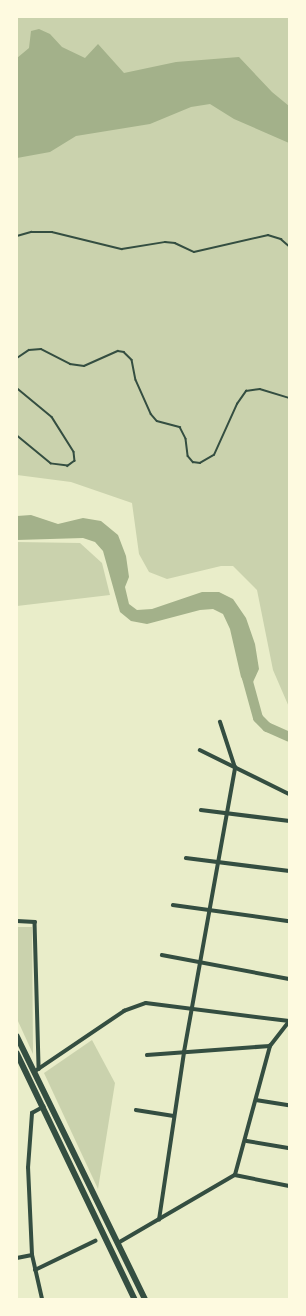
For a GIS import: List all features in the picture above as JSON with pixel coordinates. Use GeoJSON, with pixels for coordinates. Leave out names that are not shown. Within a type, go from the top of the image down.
{"type":"FeatureCollection","features":[{"type":"Feature","properties":{"kind":"highway"},"geometry":{"type":"LineString","coordinates":[[17,1036],[36,1070],[145,1299]]}},
{"type":"Feature","properties":{"kind":"highway"},"geometry":{"type":"LineString","coordinates":[[17,1053],[135,1299]]}},
{"type":"Feature","properties":{"kind":"street"},"geometry":{"type":"LineString","coordinates":[[159,1220],[184,1052],[212,910],[235,768],[220,722]]}},
{"type":"Feature","properties":{"kind":"street"},"geometry":{"type":"LineString","coordinates":[[200,750],[289,794]]}},
{"type":"Feature","properties":{"kind":"street"},"geometry":{"type":"LineString","coordinates":[[201,810],[289,821]]}},
{"type":"Feature","properties":{"kind":"street"},"geometry":{"type":"LineString","coordinates":[[186,858],[289,871]]}},
{"type":"Feature","properties":{"kind":"street"},"geometry":{"type":"LineString","coordinates":[[173,905],[289,921]]}},
{"type":"Feature","properties":{"kind":"street"},"geometry":{"type":"LineString","coordinates":[[17,921],[35,922],[36,1070]]}},
{"type":"Feature","properties":{"kind":"street"},"geometry":{"type":"LineString","coordinates":[[162,954],[289,979]]}},
{"type":"Feature","properties":{"kind":"street"},"geometry":{"type":"LineString","coordinates":[[36,1070],[98,1027],[133,1006],[146,1003],[289,1022]]}},
{"type":"Feature","properties":{"kind":"street"},"geometry":{"type":"LineString","coordinates":[[118,1243],[235,1175],[246,1141],[270,1046],[289,1022]]}},
{"type":"Feature","properties":{"kind":"street"},"geometry":{"type":"LineString","coordinates":[[148,1055],[270,1046]]}},
{"type":"Feature","properties":{"kind":"street"},"geometry":{"type":"LineString","coordinates":[[256,1100],[289,1105]]}},
{"type":"Feature","properties":{"kind":"street"},"geometry":{"type":"LineString","coordinates":[[42,1299],[32,1255],[28,1168],[32,1113],[43,1107]]}},
{"type":"Feature","properties":{"kind":"street"},"geometry":{"type":"LineString","coordinates":[[136,1110],[174,1116]]}},
{"type":"Feature","properties":{"kind":"street"},"geometry":{"type":"LineString","coordinates":[[246,1141],[289,1148]]}},
{"type":"Feature","properties":{"kind":"street"},"geometry":{"type":"LineString","coordinates":[[235,1175],[289,1186]]}},
{"type":"Feature","properties":{"kind":"street"},"geometry":{"type":"LineString","coordinates":[[35,1270],[95,1241]]}},
{"type":"Feature","properties":{"kind":"street"},"geometry":{"type":"LineString","coordinates":[[17,1258],[32,1255]]}},
{"type":"Feature","properties":{"kind":"lane"},"geometry":{"type":"LineString","coordinates":[[17,236],[31,232],[52,232],[122,250],[165,242],[175,244],[194,252],[268,235],[281,239],[289,246]]}},
{"type":"Feature","properties":{"kind":"lane"},"geometry":{"type":"LineString","coordinates":[[17,358],[29,350],[41,349],[70,364],[84,366],[118,351],[124,352],[132,360],[136,380],[151,414],[157,421],[180,427],[186,440],[188,456],[193,462],[200,463],[214,456],[236,404],[246,391],[260,389],[289,398]]}},
{"type":"Feature","properties":{"kind":"lane"},"geometry":{"type":"LineString","coordinates":[[17,388],[52,417],[74,452],[75,461],[68,466],[52,464],[17,436]]}},
{"type":"Feature","properties":{"kind":"shaded area"},"geometry":{"type":"Polygon","coordinates":[[[17,17],[289,17],[289,707],[273,670],[257,590],[233,566],[221,566],[167,579],[149,572],[139,554],[132,503],[71,482],[17,475],[17,17]]]}},
{"type":"Feature","properties":{"kind":"shaded area"},"geometry":{"type":"Polygon","coordinates":[[[39,29],[50,34],[62,47],[85,58],[98,44],[124,73],[176,62],[239,57],[272,92],[289,106],[289,143],[234,119],[210,104],[191,107],[150,124],[76,136],[50,152],[17,158],[17,58],[29,48],[31,31],[39,29]]]}},
{"type":"Feature","properties":{"kind":"shaded area"},"geometry":{"type":"Polygon","coordinates":[[[31,515],[58,524],[83,518],[101,521],[118,535],[126,556],[129,577],[125,587],[129,604],[137,610],[152,609],[202,592],[219,592],[233,599],[246,618],[255,644],[259,669],[249,691],[241,677],[230,629],[223,614],[213,609],[200,610],[147,624],[131,621],[120,612],[103,551],[95,542],[83,538],[17,540],[17,516],[31,515]]]}},
{"type":"Feature","properties":{"kind":"shaded area"},"geometry":{"type":"Polygon","coordinates":[[[17,542],[80,543],[102,563],[110,595],[17,606],[17,542]]]}},
{"type":"Feature","properties":{"kind":"shaded area"},"geometry":{"type":"Polygon","coordinates":[[[17,927],[32,927],[33,1054],[17,1019],[17,927]]]}},
{"type":"Feature","properties":{"kind":"shaded area"},"geometry":{"type":"Polygon","coordinates":[[[92,1040],[115,1083],[98,1189],[44,1073],[92,1040]]]}},
{"type":"Feature","properties":{"kind":"waterway"},"geometry":{"type":"LineString","coordinates":[[247,678],[258,718],[267,727],[289,737]]}}]}
